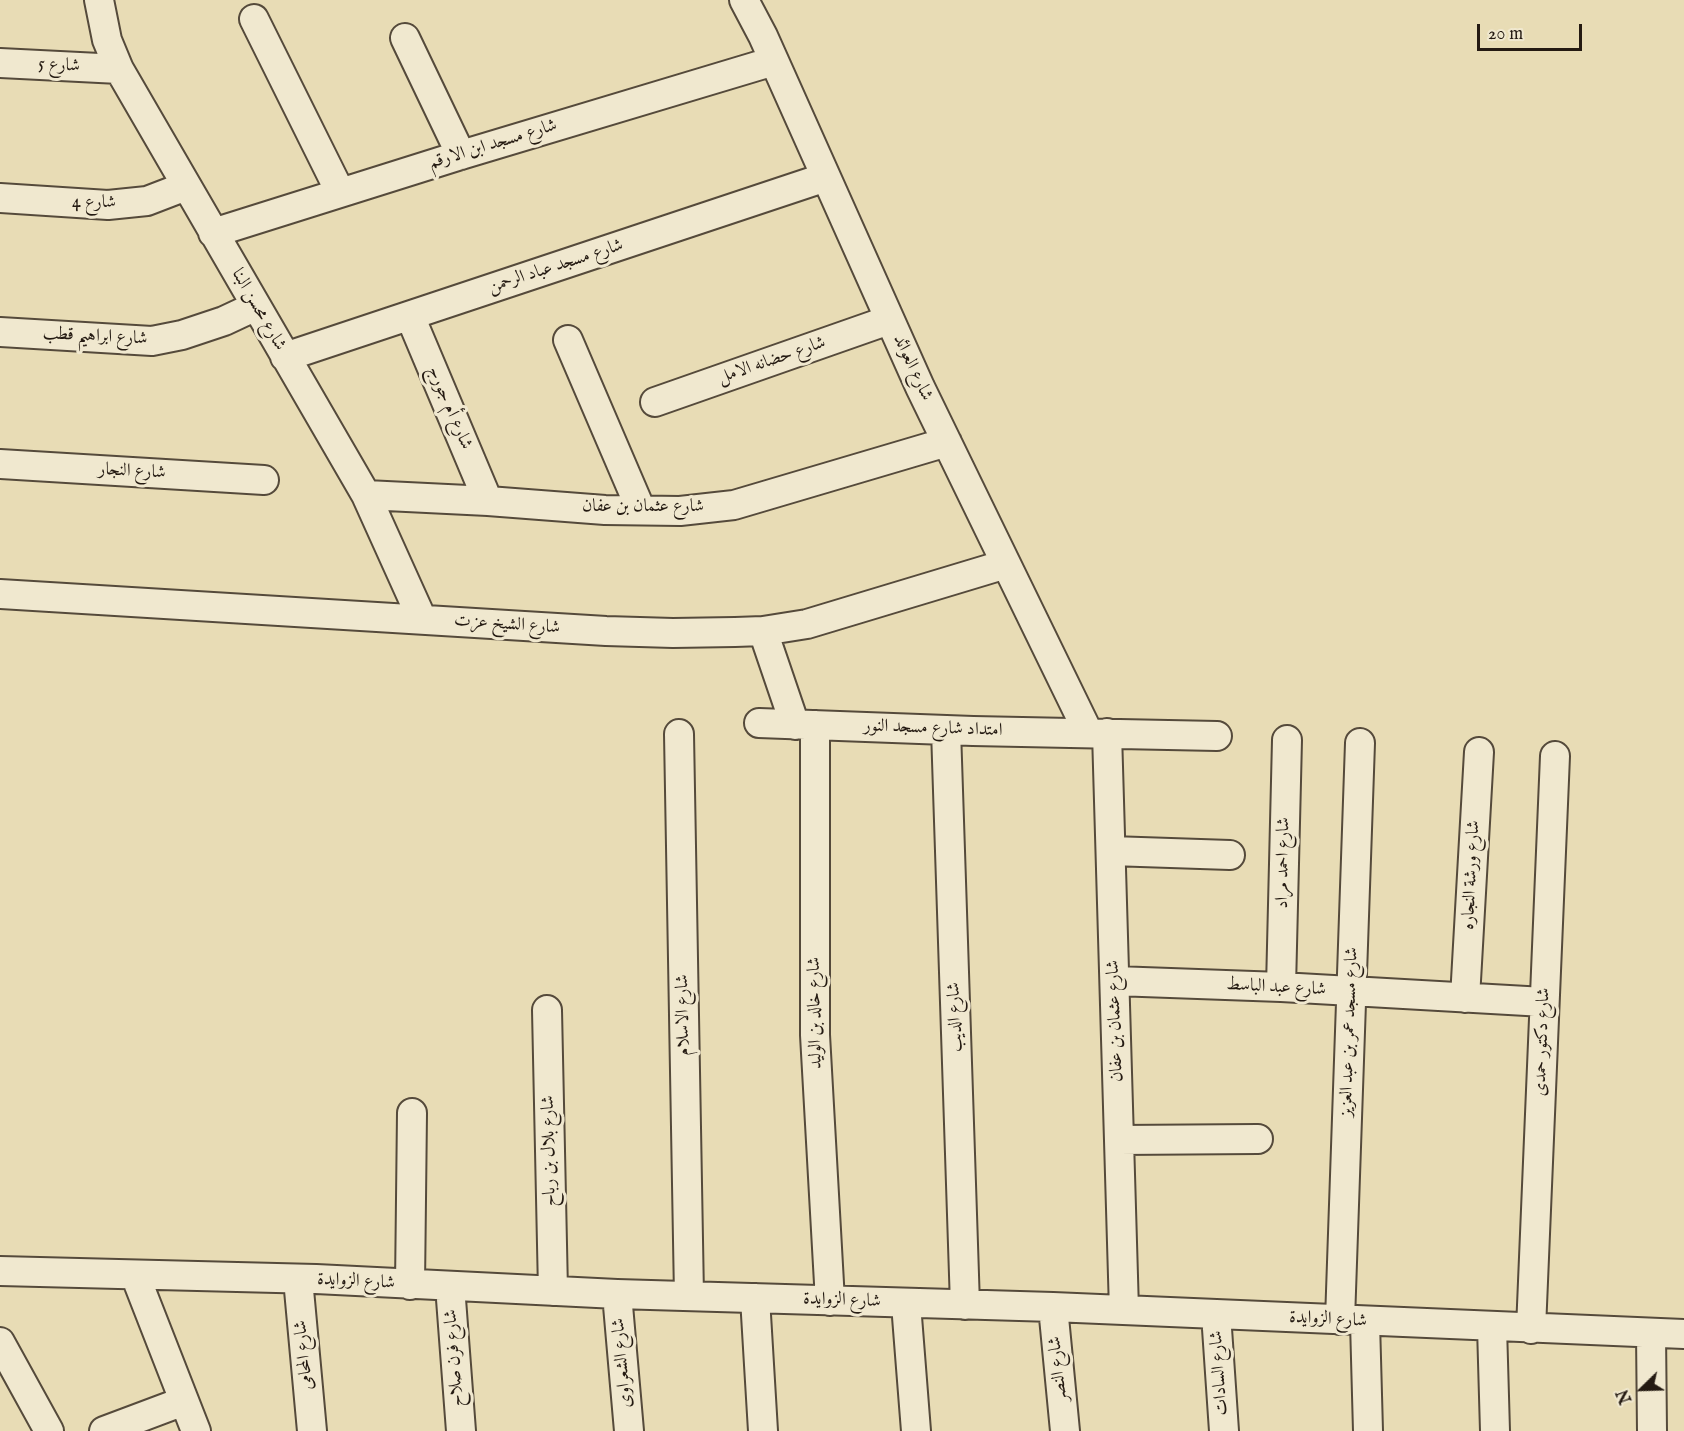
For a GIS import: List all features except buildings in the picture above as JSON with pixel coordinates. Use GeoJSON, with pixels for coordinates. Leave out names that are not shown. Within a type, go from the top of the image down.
{"type":"FeatureCollection","features":[{"type":"Feature","properties":{"kind":"street","name":"شارع محسن البنا"},"geometry":{"type":"LineString","coordinates":[[99,0],[107,40],[119,69],[366,495],[422,620]]}},
{"type":"Feature","properties":{"kind":"street","name":"شارع العوائد"},"geometry":{"type":"LineString","coordinates":[[744,0],[774,61],[889,320],[947,442],[1006,564],[1097,732]]}},
{"type":"Feature","properties":{"kind":"street"},"geometry":{"type":"LineString","coordinates":[[254,19],[340,192]]}},
{"type":"Feature","properties":{"kind":"street"},"geometry":{"type":"LineString","coordinates":[[405,38],[461,155]]}},
{"type":"Feature","properties":{"kind":"street","name":"شارع مسجد ابن الارقم"},"geometry":{"type":"LineString","coordinates":[[213,232],[774,61]]}},
{"type":"Feature","properties":{"kind":"street","name":"شارع 5"},"geometry":{"type":"LineString","coordinates":[[0,63],[119,69]]}},
{"type":"Feature","properties":{"kind":"street","name":"شارع مسجد عباد الرحمن"},"geometry":{"type":"LineString","coordinates":[[285,357],[826,177]]}},
{"type":"Feature","properties":{"kind":"street","name":"شارع 4"},"geometry":{"type":"LineString","coordinates":[[0,198],[108,206],[147,201],[186,186]]}},
{"type":"Feature","properties":{"kind":"street","name":"شارع ابراهيم قطب"},"geometry":{"type":"LineString","coordinates":[[0,332],[152,341],[214,325],[256,306]]}},
{"type":"Feature","properties":{"kind":"street","name":"شارع أم جورج"},"geometry":{"type":"LineString","coordinates":[[410,316],[488,501]]}},
{"type":"Feature","properties":{"kind":"street","name":"شارع حضانه الامل"},"geometry":{"type":"LineString","coordinates":[[655,402],[889,320]]}},
{"type":"Feature","properties":{"kind":"street"},"geometry":{"type":"LineString","coordinates":[[568,340],[641,510]]}},
{"type":"Feature","properties":{"kind":"street","name":"شارع عثمان بن عفان"},"geometry":{"type":"LineString","coordinates":[[366,495],[605,510],[680,511],[734,505],[947,442]]}},
{"type":"Feature","properties":{"kind":"street","name":"شارع النجار"},"geometry":{"type":"LineString","coordinates":[[0,464],[264,480]]}},
{"type":"Feature","properties":{"kind":"street","name":"شارع الشيخ عزت"},"geometry":{"type":"LineString","coordinates":[[0,594],[673,633],[763,631],[807,624],[1006,564]]}},
{"type":"Feature","properties":{"kind":"street","name":"شارع خالد بن الوليد"},"geometry":{"type":"LineString","coordinates":[[763,631],[805,725],[815,1035],[830,1301]]}},
{"type":"Feature","properties":{"kind":"street","name":"امتداد شارع مسجد النور"},"geometry":{"type":"LineString","coordinates":[[759,723],[1217,736]]}},
{"type":"Feature","properties":{"kind":"street","name":"شارع الديب"},"geometry":{"type":"LineString","coordinates":[[946,730],[965,1305]]}},
{"type":"Feature","properties":{"kind":"street","name":"شارع عثمان بن عفان"},"geometry":{"type":"LineString","coordinates":[[1097,732],[1111,851],[1124,1310]]}},
{"type":"Feature","properties":{"kind":"street","name":"شارع الاسلام"},"geometry":{"type":"LineString","coordinates":[[679,734],[689,1296]]}},
{"type":"Feature","properties":{"kind":"street","name":"شارع احمد مراد"},"geometry":{"type":"LineString","coordinates":[[1281,987],[1287,740]]}},
{"type":"Feature","properties":{"kind":"street","name":"شارع مسجد عمر بن عبد العزيز"},"geometry":{"type":"LineString","coordinates":[[1360,743],[1351,992],[1353,1321],[1368,1431]]}},
{"type":"Feature","properties":{"kind":"street","name":"شارع ورشة النجاره"},"geometry":{"type":"LineString","coordinates":[[1465,998],[1479,752]]}},
{"type":"Feature","properties":{"kind":"street","name":"شارع دكتور حمدى"},"geometry":{"type":"LineString","coordinates":[[1531,1329],[1555,756]]}},
{"type":"Feature","properties":{"kind":"street"},"geometry":{"type":"LineString","coordinates":[[1111,851],[1230,855]]}},
{"type":"Feature","properties":{"kind":"street","name":"شارع عبد الباسط"},"geometry":{"type":"LineString","coordinates":[[1115,981],[1281,987],[1544,1002]]}},
{"type":"Feature","properties":{"kind":"street","name":"شارع بلال بن رباح"},"geometry":{"type":"LineString","coordinates":[[547,1010],[553,1291]]}},
{"type":"Feature","properties":{"kind":"street"},"geometry":{"type":"LineString","coordinates":[[410,1285],[412,1113]]}},
{"type":"Feature","properties":{"kind":"street"},"geometry":{"type":"LineString","coordinates":[[1119,1140],[1258,1139]]}},
{"type":"Feature","properties":{"kind":"street","name":"شارع الزوايدة"},"geometry":{"type":"LineString","coordinates":[[0,1271],[298,1279],[617,1294],[1053,1307],[1684,1334]]}},
{"type":"Feature","properties":{"kind":"street"},"geometry":{"type":"LineString","coordinates":[[135,1275],[196,1431]]}},
{"type":"Feature","properties":{"kind":"street","name":"شارع المحامى"},"geometry":{"type":"LineString","coordinates":[[298,1279],[312,1431]]}},
{"type":"Feature","properties":{"kind":"street","name":"شارع فرن صلاح"},"geometry":{"type":"LineString","coordinates":[[450,1286],[461,1431]]}},
{"type":"Feature","properties":{"kind":"street","name":"شارع الشعراوى"},"geometry":{"type":"LineString","coordinates":[[617,1294],[629,1431]]}},
{"type":"Feature","properties":{"kind":"street"},"geometry":{"type":"LineString","coordinates":[[755,1298],[763,1431]]}},
{"type":"Feature","properties":{"kind":"street"},"geometry":{"type":"LineString","coordinates":[[906,1304],[916,1431]]}},
{"type":"Feature","properties":{"kind":"street","name":"شارع النصر"},"geometry":{"type":"LineString","coordinates":[[1053,1307],[1065,1431]]}},
{"type":"Feature","properties":{"kind":"street","name":"شارع السادات"},"geometry":{"type":"LineString","coordinates":[[1216,1314],[1224,1431]]}},
{"type":"Feature","properties":{"kind":"street"},"geometry":{"type":"LineString","coordinates":[[1492,1327],[1495,1431]]}},
{"type":"Feature","properties":{"kind":"street"},"geometry":{"type":"LineString","coordinates":[[1651,1333],[1652,1431]]}},
{"type":"Feature","properties":{"kind":"street"},"geometry":{"type":"LineString","coordinates":[[0,1342],[49,1431]]}},
{"type":"Feature","properties":{"kind":"street"},"geometry":{"type":"LineString","coordinates":[[104,1431],[184,1401]]}}]}
